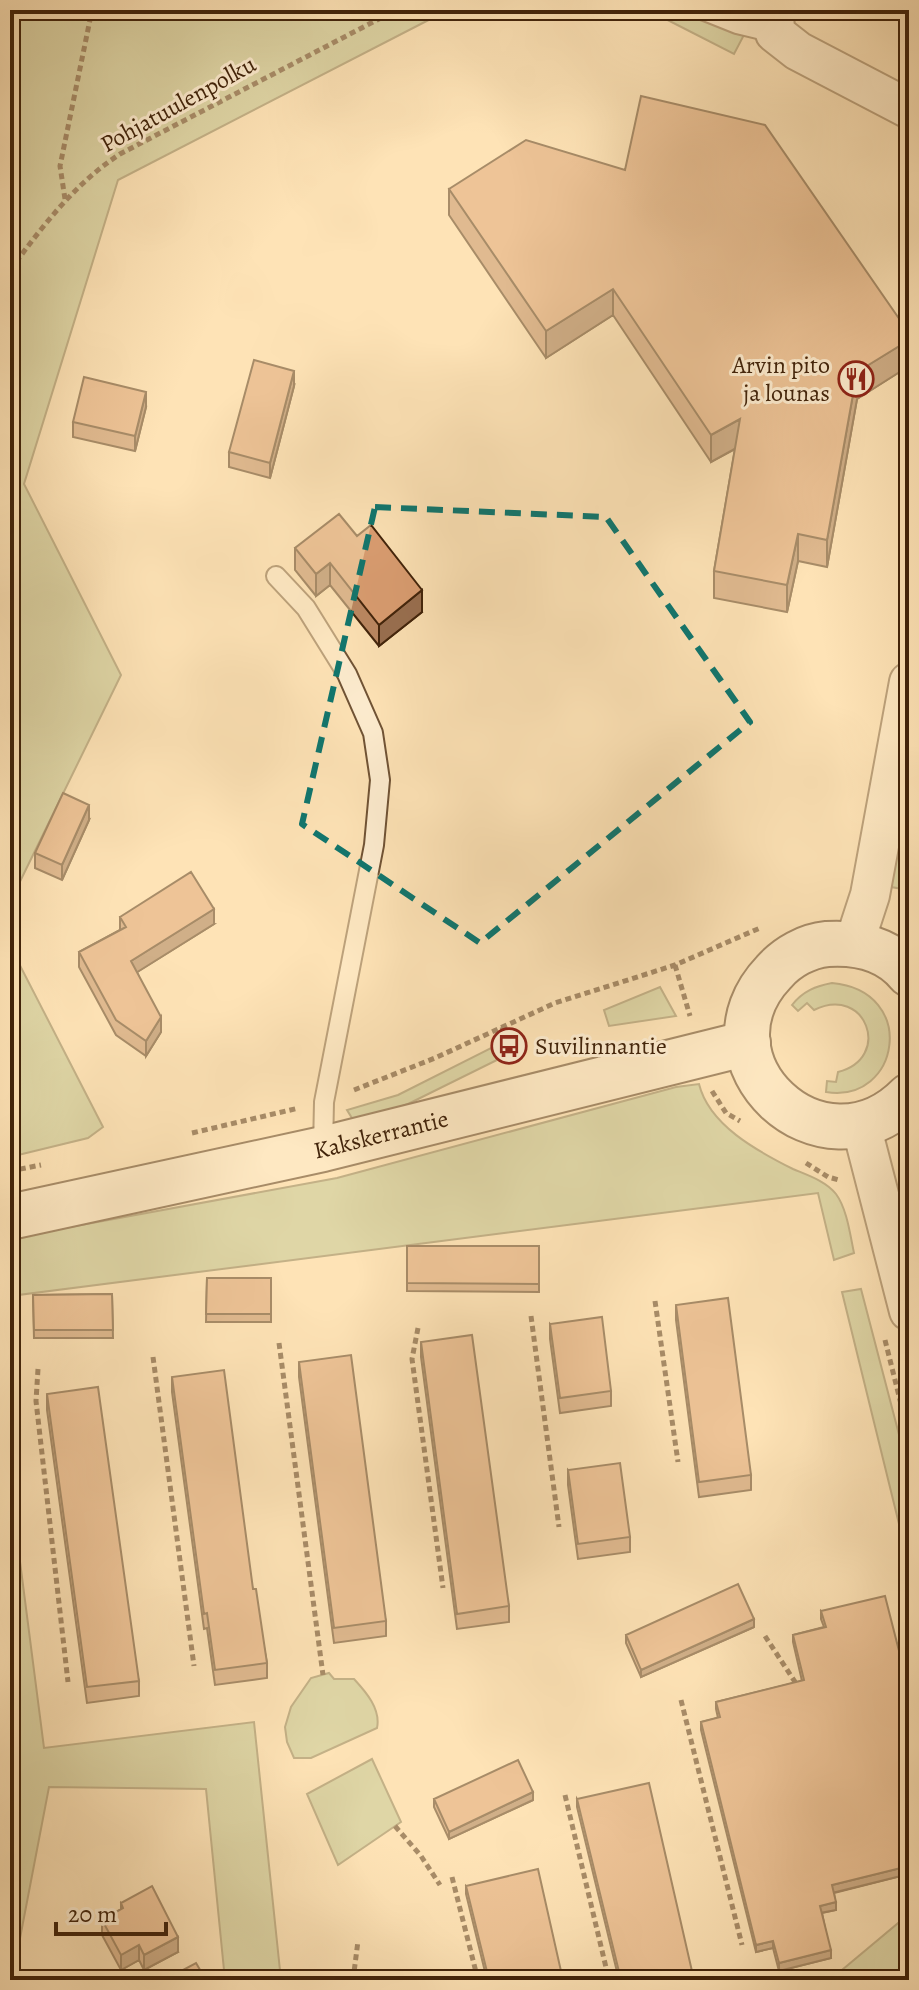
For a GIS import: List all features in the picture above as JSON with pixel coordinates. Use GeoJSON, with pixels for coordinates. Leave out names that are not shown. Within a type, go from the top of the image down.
{"type":"FeatureCollection","features":[{"type":"Feature","properties":{"kind":"street"},"geometry":{"type":"LineString","coordinates":[[775,22],[798,51],[909,109]]}},
{"type":"Feature","properties":{"kind":"street"},"geometry":{"type":"LineString","coordinates":[[854,944],[870,895],[909,682]]}},
{"type":"Feature","properties":{"kind":"street"},"geometry":{"type":"LineString","coordinates":[[909,974],[886,955],[854,944],[821,945],[799,952],[781,964],[766,980],[754,1000],[748,1021],[752,1064],[761,1084],[775,1101],[793,1115],[813,1124],[834,1128],[861,1125],[879,1119],[909,1096]]}},
{"type":"Feature","properties":{"kind":"street","name":"Kakskerrantie"},"geometry":{"type":"LineString","coordinates":[[10,1217],[323,1149],[748,1043]]}},
{"type":"Feature","properties":{"kind":"street"},"geometry":{"type":"LineString","coordinates":[[861,1125],[909,1311]]}},
{"type":"Feature","properties":{"kind":"lane"},"geometry":{"type":"LineString","coordinates":[[702,10],[737,24],[775,22]]}},
{"type":"Feature","properties":{"kind":"lane"},"geometry":{"type":"LineString","coordinates":[[276,576],[306,608],[347,674],[373,733],[380,780],[374,845],[324,1102],[323,1149]]}},
{"type":"Feature","properties":{"kind":"path"},"geometry":{"type":"LineString","coordinates":[[65,200],[60,166],[92,10]]}},
{"type":"Feature","properties":{"kind":"path","name":"Pohjatuulenpolku"},"geometry":{"type":"LineString","coordinates":[[10,270],[65,200],[96,170],[142,141],[396,10]]}},
{"type":"Feature","properties":{"kind":"path"},"geometry":{"type":"LineString","coordinates":[[187,1134],[324,1102],[435,1058],[555,1003],[675,965],[761,927]]}},
{"type":"Feature","properties":{"kind":"path"},"geometry":{"type":"LineString","coordinates":[[675,965],[690,1017]]}},
{"type":"Feature","properties":{"kind":"path"},"geometry":{"type":"LineString","coordinates":[[502,1027],[509,1046]]}},
{"type":"Feature","properties":{"kind":"path"},"geometry":{"type":"LineString","coordinates":[[10,1171],[52,1164]]}},
{"type":"Feature","properties":{"kind":"path"},"geometry":{"type":"LineString","coordinates":[[655,1301],[678,1462]]}},
{"type":"Feature","properties":{"kind":"path"},"geometry":{"type":"LineString","coordinates":[[531,1316],[559,1527]]}},
{"type":"Feature","properties":{"kind":"path"},"geometry":{"type":"LineString","coordinates":[[418,1328],[412,1359],[443,1588]]}},
{"type":"Feature","properties":{"kind":"path"},"geometry":{"type":"LineString","coordinates":[[279,1343],[323,1675]]}},
{"type":"Feature","properties":{"kind":"path"},"geometry":{"type":"LineString","coordinates":[[153,1357],[194,1666]]}},
{"type":"Feature","properties":{"kind":"path"},"geometry":{"type":"LineString","coordinates":[[38,1369],[36,1401],[68,1682]]}},
{"type":"Feature","properties":{"kind":"path"},"geometry":{"type":"LineString","coordinates":[[765,1636],[803,1695]]}},
{"type":"Feature","properties":{"kind":"path"},"geometry":{"type":"LineString","coordinates":[[681,1700],[742,1945]]}},
{"type":"Feature","properties":{"kind":"path"},"geometry":{"type":"LineString","coordinates":[[565,1795],[609,1980]]}},
{"type":"Feature","properties":{"kind":"path"},"geometry":{"type":"LineString","coordinates":[[395,1826],[421,1856],[440,1885]]}},
{"type":"Feature","properties":{"kind":"path"},"geometry":{"type":"LineString","coordinates":[[452,1877],[478,1980]]}},
{"type":"Feature","properties":{"kind":"path"},"geometry":{"type":"LineString","coordinates":[[353,1980],[358,1941]]}},
{"type":"Feature","properties":{"kind":"highlighted area"},"geometry":{"type":"Polygon","coordinates":[[[375,507],[606,517],[750,722],[480,943],[302,824],[375,507]]]}},
{"type":"Feature","properties":{"kind":"green space"},"geometry":{"type":"Polygon","coordinates":[[[10,10],[448,10],[118,180],[24,484],[121,675],[10,902],[10,10]]]}},
{"type":"Feature","properties":{"kind":"green space"},"geometry":{"type":"Polygon","coordinates":[[[648,10],[757,10],[734,54],[648,10]]]}},
{"type":"Feature","properties":{"kind":"green space"},"geometry":{"type":"Polygon","coordinates":[[[909,780],[909,890],[889,884],[909,780]]]}},
{"type":"Feature","properties":{"kind":"green space"},"geometry":{"type":"Polygon","coordinates":[[[10,946],[103,1127],[88,1138],[10,1157],[10,946]]]}},
{"type":"Feature","properties":{"kind":"green space"},"geometry":{"type":"Polygon","coordinates":[[[832,983],[860,990],[878,1005],[888,1024],[889,1045],[883,1065],[870,1081],[851,1091],[826,1092],[827,1081],[836,1082],[838,1072],[855,1064],[865,1053],[868,1039],[866,1026],[859,1014],[847,1007],[832,1005],[814,1010],[807,1003],[798,1011],[792,1005],[810,990],[832,983]]]}},
{"type":"Feature","properties":{"kind":"green space"},"geometry":{"type":"Polygon","coordinates":[[[660,987],[676,1016],[609,1026],[604,1010],[660,987]]]}},
{"type":"Feature","properties":{"kind":"green space"},"geometry":{"type":"Polygon","coordinates":[[[493,1047],[499,1059],[408,1104],[355,1123],[347,1110],[398,1095],[493,1047]]]}},
{"type":"Feature","properties":{"kind":"green space"},"geometry":{"type":"Polygon","coordinates":[[[699,1084],[713,1112],[736,1135],[832,1189],[845,1214],[854,1253],[834,1260],[818,1193],[10,1296],[10,1238],[337,1178],[676,1087],[699,1084]]]}},
{"type":"Feature","properties":{"kind":"green space"},"geometry":{"type":"Polygon","coordinates":[[[861,1289],[909,1473],[909,1526],[900,1528],[842,1292],[861,1289]]]}},
{"type":"Feature","properties":{"kind":"green space"},"geometry":{"type":"Polygon","coordinates":[[[10,1484],[44,1748],[254,1722],[281,1980],[225,1980],[206,1789],[49,1787],[10,1980],[10,1484]]]}},
{"type":"Feature","properties":{"kind":"green space"},"geometry":{"type":"Polygon","coordinates":[[[329,1673],[334,1679],[354,1679],[359,1684],[375,1708],[377,1728],[311,1758],[294,1758],[285,1727],[291,1707],[311,1678],[329,1673]]]}},
{"type":"Feature","properties":{"kind":"green space"},"geometry":{"type":"Polygon","coordinates":[[[372,1759],[401,1822],[338,1865],[307,1794],[372,1759]]]}},
{"type":"Feature","properties":{"kind":"green space"},"geometry":{"type":"Polygon","coordinates":[[[909,1914],[909,1980],[830,1980],[909,1914]]]}},
{"type":"Feature","properties":{"kind":"building"},"geometry":{"type":"Polygon","coordinates":[[[641,96],[765,125],[909,333],[909,340],[857,372],[827,540],[798,534],[787,585],[714,571],[740,419],[711,435],[613,289],[546,331],[449,189],[526,140],[625,170],[641,96]]]}},
{"type":"Feature","properties":{"kind":"building"},"geometry":{"type":"Polygon","coordinates":[[[254,360],[294,371],[270,463],[229,452],[254,360]]]}},
{"type":"Feature","properties":{"kind":"building"},"geometry":{"type":"Polygon","coordinates":[[[84,377],[146,392],[135,436],[73,422],[84,377]]]}},
{"type":"Feature","properties":{"kind":"building"},"geometry":{"type":"Polygon","coordinates":[[[339,514],[357,536],[371,525],[422,590],[379,625],[330,563],[316,574],[295,548],[339,514]]]}},
{"type":"Feature","properties":{"kind":"building"},"geometry":{"type":"Polygon","coordinates":[[[63,793],[89,805],[62,865],[35,853],[63,793]]]}},
{"type":"Feature","properties":{"kind":"building"},"geometry":{"type":"Polygon","coordinates":[[[191,872],[214,909],[131,961],[161,1017],[146,1041],[116,1020],[79,952],[126,927],[120,917],[191,872]]]}},
{"type":"Feature","properties":{"kind":"building"},"geometry":{"type":"Polygon","coordinates":[[[407,1246],[539,1246],[539,1284],[407,1283],[407,1246]]]}},
{"type":"Feature","properties":{"kind":"building"},"geometry":{"type":"Polygon","coordinates":[[[207,1278],[271,1278],[271,1314],[206,1314],[207,1278]]]}},
{"type":"Feature","properties":{"kind":"building"},"geometry":{"type":"Polygon","coordinates":[[[112,1294],[113,1330],[34,1330],[33,1295],[112,1294]]]}},
{"type":"Feature","properties":{"kind":"building"},"geometry":{"type":"Polygon","coordinates":[[[728,1298],[751,1475],[699,1482],[676,1305],[728,1298]]]}},
{"type":"Feature","properties":{"kind":"building"},"geometry":{"type":"Polygon","coordinates":[[[602,1317],[611,1391],[560,1398],[550,1324],[602,1317]]]}},
{"type":"Feature","properties":{"kind":"building"},"geometry":{"type":"Polygon","coordinates":[[[472,1335],[509,1606],[457,1614],[421,1342],[472,1335]]]}},
{"type":"Feature","properties":{"kind":"building"},"geometry":{"type":"Polygon","coordinates":[[[351,1355],[386,1621],[334,1628],[299,1362],[351,1355]]]}},
{"type":"Feature","properties":{"kind":"building"},"geometry":{"type":"Polygon","coordinates":[[[224,1370],[253,1589],[256,1589],[267,1663],[215,1670],[207,1613],[204,1614],[172,1377],[224,1370]]]}},
{"type":"Feature","properties":{"kind":"building"},"geometry":{"type":"Polygon","coordinates":[[[98,1387],[139,1681],[87,1687],[47,1394],[98,1387]]]}},
{"type":"Feature","properties":{"kind":"building"},"geometry":{"type":"Polygon","coordinates":[[[620,1463],[630,1537],[578,1544],[568,1470],[620,1463]]]}},
{"type":"Feature","properties":{"kind":"building"},"geometry":{"type":"Polygon","coordinates":[[[738,1584],[754,1619],[641,1670],[626,1635],[738,1584]]]}},
{"type":"Feature","properties":{"kind":"building"},"geometry":{"type":"Polygon","coordinates":[[[885,1596],[909,1690],[909,1866],[832,1885],[836,1902],[820,1906],[831,1950],[779,1963],[773,1941],[756,1945],[701,1722],[720,1717],[716,1702],[804,1680],[793,1635],[826,1627],[821,1611],[885,1596]]]}},
{"type":"Feature","properties":{"kind":"building"},"geometry":{"type":"Polygon","coordinates":[[[518,1760],[533,1792],[449,1832],[434,1799],[518,1760]]]}},
{"type":"Feature","properties":{"kind":"building"},"geometry":{"type":"Polygon","coordinates":[[[649,1783],[694,1980],[621,1980],[577,1799],[649,1783]]]}},
{"type":"Feature","properties":{"kind":"building"},"geometry":{"type":"Polygon","coordinates":[[[538,1869],[563,1980],[489,1980],[466,1886],[538,1869]]]}},
{"type":"Feature","properties":{"kind":"building"},"geometry":{"type":"Polygon","coordinates":[[[152,1886],[178,1937],[144,1955],[139,1945],[121,1955],[102,1920],[123,1908],[121,1903],[152,1886]]]}},
{"type":"Feature","properties":{"kind":"building"},"geometry":{"type":"Polygon","coordinates":[[[196,1963],[206,1980],[169,1980],[168,1978],[196,1963]]]}},
{"type":"Feature","properties":{"kind":"place","name":"Arvin pito ja lounas"},"geometry":{"type":"Point","coordinates":[856,379]}},
{"type":"Feature","properties":{"kind":"place","name":"Suvilinnantie"},"geometry":{"type":"Point","coordinates":[509,1046]}}]}
